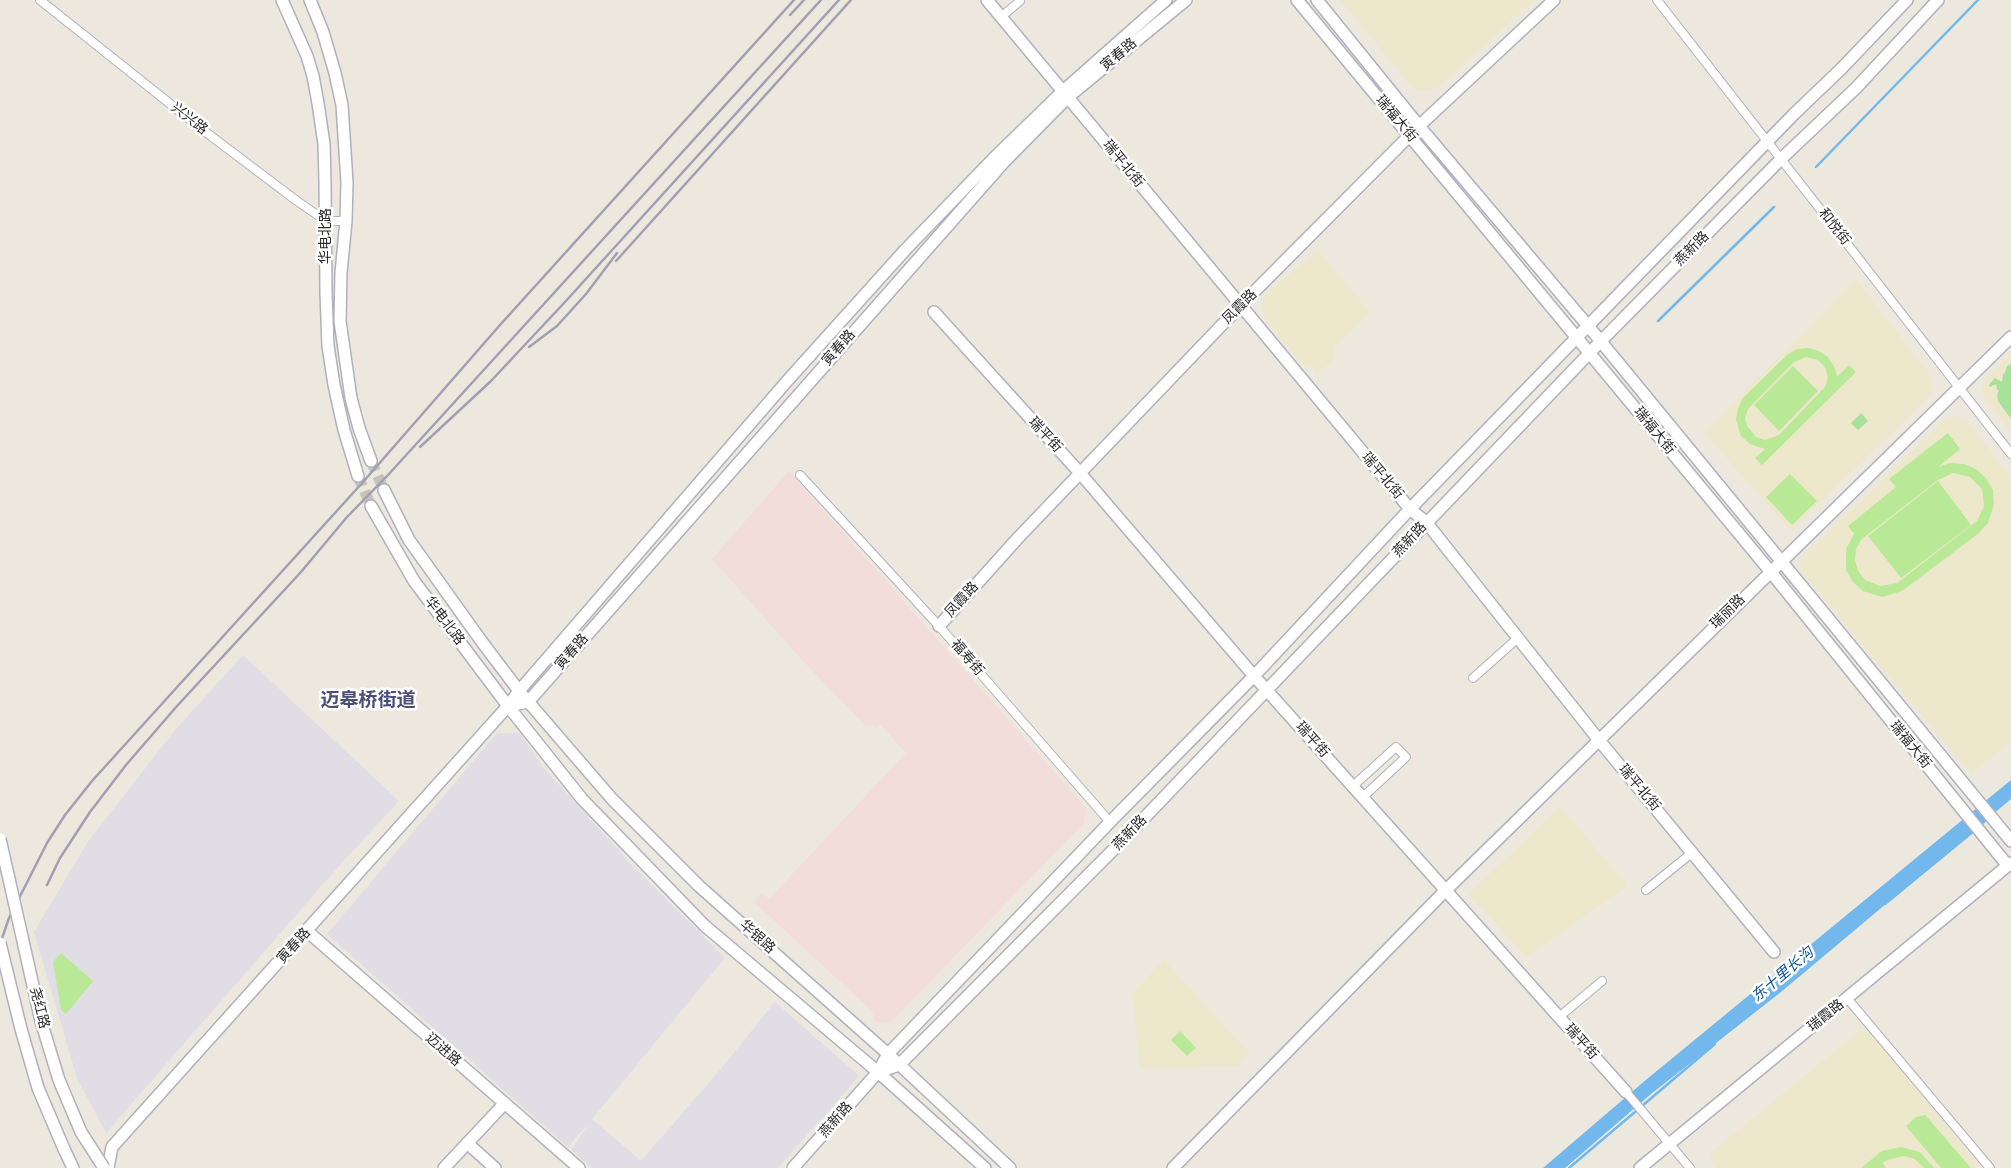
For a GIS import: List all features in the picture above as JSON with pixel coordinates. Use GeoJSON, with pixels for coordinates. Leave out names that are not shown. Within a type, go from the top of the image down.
{"type":"FeatureCollection","features":[{"type":"Feature","properties":{"kind":"street","name":"兴兴路"},"geometry":{"type":"LineString","coordinates":[[40,0],[203,130],[326,221]]}},
{"type":"Feature","properties":{"kind":"street","name":"华电北路"},"geometry":{"type":"LineString","coordinates":[[282,0],[307,56],[313,76],[324,144],[328,346],[344,430],[358,476]]}},
{"type":"Feature","properties":{"kind":"street","name":"华电北路"},"geometry":{"type":"LineString","coordinates":[[310,0],[325,40],[342,105],[346,153],[346,221],[341,273],[340,321],[351,398],[371,461]]}},
{"type":"Feature","properties":{"kind":"street","name":"瑞平北街"},"geometry":{"type":"LineString","coordinates":[[987,0],[1410,509],[1426,522],[1598,739],[1774,952]]}},
{"type":"Feature","properties":{"kind":"street","name":"寅春路"},"geometry":{"type":"LineString","coordinates":[[108,1168],[112,1147],[508,706],[782,388],[899,256],[993,159],[1066,94],[1166,0]]}},
{"type":"Feature","properties":{"kind":"street","name":"寅春路"},"geometry":{"type":"LineString","coordinates":[[528,702],[1066,94],[1186,0]]}},
{"type":"Feature","properties":{"kind":"street","name":"瑞福大街"},"geometry":{"type":"LineString","coordinates":[[1297,0],[1578,338],[1983,835],[2009,864]]}},
{"type":"Feature","properties":{"kind":"street","name":"瑞福大街"},"geometry":{"type":"LineString","coordinates":[[1316,0],[1419,126],[1589,327],[2011,841]]}},
{"type":"Feature","properties":{"kind":"street","name":"凤霞路"},"geometry":{"type":"LineString","coordinates":[[939,626],[1080,473],[1240,306],[1419,126],[1554,0]]}},
{"type":"Feature","properties":{"kind":"street","name":"和悦街"},"geometry":{"type":"LineString","coordinates":[[1657,0],[2011,454]]}},
{"type":"Feature","properties":{"kind":"street","name":"燕新路"},"geometry":{"type":"LineString","coordinates":[[793,1168],[878,1072],[888,1054],[1110,822],[1254,676],[1410,509],[1768,142],[1842,69],[1907,0]]}},
{"type":"Feature","properties":{"kind":"street","name":"燕新路"},"geometry":{"type":"LineString","coordinates":[[878,1072],[900,1065],[1126,837],[1589,352],[1781,159],[1856,88],[1938,0]]}},
{"type":"Feature","properties":{"kind":"street"},"geometry":{"type":"LineString","coordinates":[[1001,17],[1020,1]]}},
{"type":"Feature","properties":{"kind":"street"},"geometry":{"type":"LineString","coordinates":[[326,221],[346,221]]}},
{"type":"Feature","properties":{"kind":"street","name":"瑞平街"},"geometry":{"type":"LineString","coordinates":[[934,312],[1080,473],[1254,676],[1626,1092],[1690,1168]]}},
{"type":"Feature","properties":{"kind":"street","name":"瑞丽路"},"geometry":{"type":"LineString","coordinates":[[1173,1168],[1446,890],[1598,739],[2011,337]]}},
{"type":"Feature","properties":{"kind":"street","name":"福寿街"},"geometry":{"type":"LineString","coordinates":[[800,475],[939,626],[1110,822]]}},
{"type":"Feature","properties":{"kind":"street","name":"华电北路"},"geometry":{"type":"LineString","coordinates":[[384,490],[409,540],[434,577],[519,691]]}},
{"type":"Feature","properties":{"kind":"street","name":"华电北路"},"geometry":{"type":"LineString","coordinates":[[371,506],[414,581],[508,706]]}},
{"type":"Feature","properties":{"kind":"street"},"geometry":{"type":"LineString","coordinates":[[1473,678],[1518,638]]}},
{"type":"Feature","properties":{"kind":"street","name":"华银路"},"geometry":{"type":"LineString","coordinates":[[519,691],[612,799],[699,886],[888,1054],[1010,1168]]}},
{"type":"Feature","properties":{"kind":"street"},"geometry":{"type":"LineString","coordinates":[[508,706],[528,702]]}},
{"type":"Feature","properties":{"kind":"street","name":"华银路"},"geometry":{"type":"LineString","coordinates":[[508,706],[582,799],[705,926],[878,1072],[985,1168]]}},
{"type":"Feature","properties":{"kind":"street"},"geometry":{"type":"LineString","coordinates":[[1353,786],[1396,747],[1406,757],[1363,797]]}},
{"type":"Feature","properties":{"kind":"street","name":"尧红路"},"geometry":{"type":"LineString","coordinates":[[0,839],[41,1021],[59,1080],[81,1132],[104,1168]]}},
{"type":"Feature","properties":{"kind":"street"},"geometry":{"type":"LineString","coordinates":[[1646,890],[1693,852]]}},
{"type":"Feature","properties":{"kind":"street","name":"瑞霞路"},"geometry":{"type":"LineString","coordinates":[[1640,1168],[2009,864]]}},
{"type":"Feature","properties":{"kind":"street","name":"迈进路"},"geometry":{"type":"LineString","coordinates":[[307,931],[579,1168]]}},
{"type":"Feature","properties":{"kind":"street","name":"尧红路"},"geometry":{"type":"LineString","coordinates":[[0,943],[38,1088],[73,1168]]}},
{"type":"Feature","properties":{"kind":"street"},"geometry":{"type":"LineString","coordinates":[[1559,1017],[1602,981]]}},
{"type":"Feature","properties":{"kind":"street"},"geometry":{"type":"LineString","coordinates":[[1847,998],[1990,1168]]}},
{"type":"Feature","properties":{"kind":"street"},"geometry":{"type":"LineString","coordinates":[[444,1168],[505,1103]]}},
{"type":"Feature","properties":{"kind":"street"},"geometry":{"type":"LineString","coordinates":[[467,1143],[495,1168]]}},
{"type":"Feature","properties":{"kind":"shaded area"},"geometry":{"type":"Polygon","coordinates":[[[1340,0],[1534,0],[1439,87],[1426,90],[1413,89],[1340,0]]]}},
{"type":"Feature","properties":{"kind":"shaded area"},"geometry":{"type":"Polygon","coordinates":[[[1318,250],[1371,313],[1333,348],[1333,360],[1317,374],[1310,365],[1305,368],[1266,320],[1261,306],[1265,295],[1318,250]]]}},
{"type":"Feature","properties":{"kind":"shaded area"},"geometry":{"type":"Polygon","coordinates":[[[1856,279],[1928,372],[1932,380],[1932,394],[1791,531],[1704,433],[1856,279]]]}},
{"type":"Feature","properties":{"kind":"shaded area"},"geometry":{"type":"Polygon","coordinates":[[[2011,353],[2011,433],[1985,399],[1982,386],[1984,380],[2011,353]]]}},
{"type":"Feature","properties":{"kind":"shaded area"},"geometry":{"type":"Polygon","coordinates":[[[1954,416],[1968,421],[2011,478],[2011,741],[1971,774],[1803,573],[1800,561],[1944,420],[1954,416]]]}},
{"type":"Feature","properties":{"kind":"shaded area"},"geometry":{"type":"Polygon","coordinates":[[[789,471],[1084,806],[1084,823],[890,1023],[875,1022],[872,1011],[754,902],[762,893],[769,899],[906,753],[880,724],[876,727],[873,725],[866,726],[801,659],[712,559],[789,471]]]}},
{"type":"Feature","properties":{"kind":"shaded area"},"geometry":{"type":"Polygon","coordinates":[[[243,655],[399,801],[338,867],[106,1133],[77,1078],[34,932],[87,843],[175,730],[243,655]]]}},
{"type":"Feature","properties":{"kind":"shaded area"},"geometry":{"type":"Polygon","coordinates":[[[497,733],[520,733],[542,766],[632,865],[725,958],[592,1119],[641,1161],[719,1071],[775,1002],[859,1076],[778,1168],[592,1168],[571,1150],[589,1123],[568,1147],[327,934],[497,733]]]}},
{"type":"Feature","properties":{"kind":"shaded area"},"geometry":{"type":"Polygon","coordinates":[[[1560,806],[1628,886],[1526,957],[1469,894],[1560,806]]]}},
{"type":"Feature","properties":{"kind":"shaded area"},"geometry":{"type":"Polygon","coordinates":[[[1164,959],[1250,1054],[1237,1066],[1140,1068],[1132,993],[1164,959]]]}},
{"type":"Feature","properties":{"kind":"shaded area"},"geometry":{"type":"Polygon","coordinates":[[[1858,1032],[1870,1032],[1980,1168],[1716,1168],[1710,1161],[1710,1153],[1858,1032]]]}},
{"type":"Feature","properties":{"kind":"green space"},"geometry":{"type":"Polygon","coordinates":[[[1808,348],[1819,351],[1828,357],[1835,368],[1837,377],[1849,365],[1856,372],[1762,465],[1755,458],[1765,449],[1750,444],[1741,436],[1736,420],[1738,408],[1743,398],[1787,355],[1797,349],[1808,348]],[[1806,357],[1794,362],[1748,409],[1745,418],[1747,426],[1756,437],[1765,440],[1779,435],[1825,387],[1828,377],[1825,367],[1818,360],[1806,357]]]}},
{"type":"Feature","properties":{"kind":"green space"},"geometry":{"type":"Polygon","coordinates":[[[2011,364],[2011,419],[1998,401],[1997,395],[1999,390],[1997,390],[1996,384],[1990,387],[1989,385],[1995,378],[2002,382],[2007,366],[2011,364]]]}},
{"type":"Feature","properties":{"kind":"green space"},"geometry":{"type":"Polygon","coordinates":[[[1793,366],[1818,391],[1779,431],[1754,405],[1793,366]]]}},
{"type":"Feature","properties":{"kind":"green space"},"geometry":{"type":"Polygon","coordinates":[[[1861,413],[1868,421],[1858,430],[1851,423],[1861,413]]]}},
{"type":"Feature","properties":{"kind":"green space"},"geometry":{"type":"Polygon","coordinates":[[[1948,433],[1960,449],[1938,467],[1950,463],[1964,464],[1976,469],[1986,478],[1993,490],[1994,504],[1988,523],[1979,533],[1902,591],[1882,597],[1863,591],[1853,582],[1846,570],[1846,549],[1855,532],[1853,533],[1848,526],[1896,487],[1889,479],[1948,433]],[[1953,473],[1938,480],[1862,539],[1856,549],[1855,560],[1858,571],[1865,580],[1880,586],[1897,583],[1977,521],[1984,506],[1982,489],[1970,477],[1953,473]]]}},
{"type":"Feature","properties":{"kind":"green space"},"geometry":{"type":"Polygon","coordinates":[[[1790,474],[1817,501],[1792,525],[1766,497],[1790,474]]]}},
{"type":"Feature","properties":{"kind":"green space"},"geometry":{"type":"Polygon","coordinates":[[[1938,481],[1971,525],[1901,578],[1868,536],[1938,481]]]}},
{"type":"Feature","properties":{"kind":"green space"},"geometry":{"type":"Polygon","coordinates":[[[61,953],[93,981],[66,1014],[61,1010],[53,962],[61,953]]]}},
{"type":"Feature","properties":{"kind":"green space"},"geometry":{"type":"Polygon","coordinates":[[[1180,1031],[1196,1048],[1187,1056],[1171,1040],[1180,1031]]]}},
{"type":"Feature","properties":{"kind":"green space"},"geometry":{"type":"Polygon","coordinates":[[[1925,1115],[1971,1168],[1941,1168],[1906,1126],[1916,1117],[1925,1115]]]}},
{"type":"Feature","properties":{"kind":"green space"},"geometry":{"type":"Polygon","coordinates":[[[1901,1147],[1920,1152],[1934,1168],[1924,1168],[1915,1159],[1904,1156],[1882,1163],[1886,1168],[1861,1168],[1882,1151],[1901,1147]]]}},
{"type":"Feature","properties":{"kind":"water"},"geometry":{"type":"Polygon","coordinates":[[[2011,780],[2011,799],[1781,992],[1651,1094],[1565,1168],[1543,1168],[1647,1079],[2011,780]]]}},
{"type":"Feature","properties":{"kind":"waterway"},"geometry":{"type":"LineString","coordinates":[[1816,167],[1978,0]]}},
{"type":"Feature","properties":{"kind":"waterway"},"geometry":{"type":"LineString","coordinates":[[1658,321],[1774,207]]}},
{"type":"Feature","properties":{"kind":"waterway","name":"东十里长沟"},"geometry":{"type":"LineString","coordinates":[[1979,826],[1988,818]]}},
{"type":"Feature","properties":{"kind":"waterway","name":"东十里长沟"},"geometry":{"type":"LineString","coordinates":[[1885,904],[1975,830]]}},
{"type":"Feature","properties":{"kind":"waterway","name":"东十里长沟"},"geometry":{"type":"LineString","coordinates":[[1569,1168],[1715,1044]]}},
{"type":"Feature","properties":{"kind":"tunnel"},"geometry":{"type":"LineString","coordinates":[[371,461],[384,490]]}},
{"type":"Feature","properties":{"kind":"tunnel"},"geometry":{"type":"LineString","coordinates":[[358,476],[371,506]]}},
{"type":"Feature","properties":{"kind":"railway"},"geometry":{"type":"LineString","coordinates":[[0,944],[9,918],[47,843],[65,815],[92,781],[363,482],[500,325],[794,0]]}},
{"type":"Feature","properties":{"kind":"railway"},"geometry":{"type":"LineString","coordinates":[[790,15],[804,0]]}},
{"type":"Feature","properties":{"kind":"railway"},"geometry":{"type":"LineString","coordinates":[[47,885],[60,858],[90,812],[126,765],[177,706],[301,572],[347,517],[388,475],[821,0]]}},
{"type":"Feature","properties":{"kind":"railway"},"geometry":{"type":"LineString","coordinates":[[420,447],[491,381],[839,0]]}},
{"type":"Feature","properties":{"kind":"railway"},"geometry":{"type":"LineString","coordinates":[[616,261],[851,0]]}},
{"type":"Feature","properties":{"kind":"railway"},"geometry":{"type":"LineString","coordinates":[[529,347],[557,326],[586,294],[617,253]]}},
{"type":"Feature","properties":{"kind":"district","name":"迈皋桥街道"},"geometry":{"type":"Point","coordinates":[368,701]}}]}
